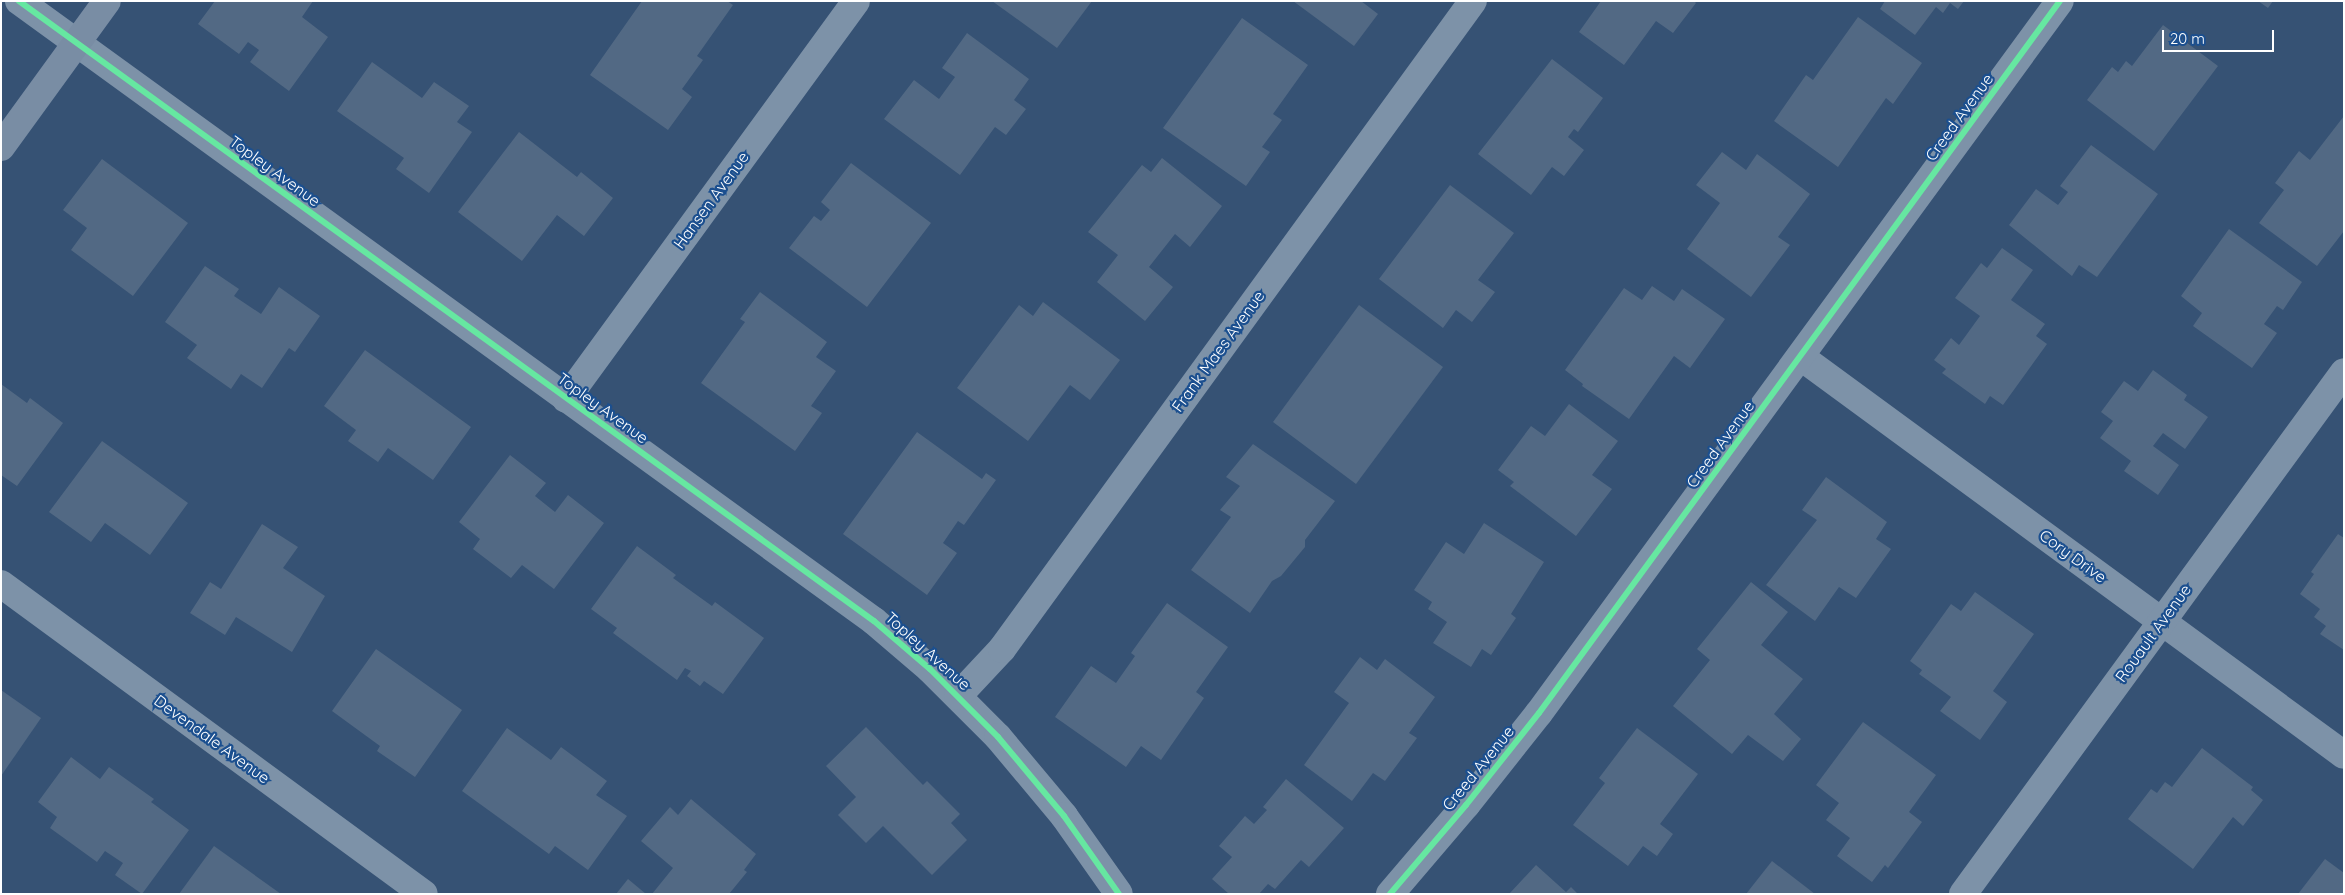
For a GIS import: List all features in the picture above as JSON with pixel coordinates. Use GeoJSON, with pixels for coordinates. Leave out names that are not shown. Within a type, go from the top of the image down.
{"type":"FeatureCollection","features":[{"type":"Feature","properties":{"kind":"street","name":"Topley Avenue"},"geometry":{"type":"LineString","coordinates":[[18,1],[854,606],[902,644],[958,696],[998,737],[1058,809],[1119,894]]}},
{"type":"Feature","properties":{"kind":"street"},"geometry":{"type":"LineString","coordinates":[[1,147],[106,1]]}},
{"type":"Feature","properties":{"kind":"street","name":"Hansen Avenue"},"geometry":{"type":"LineString","coordinates":[[566,399],[856,1]]}},
{"type":"Feature","properties":{"kind":"street","name":"Frank Maes Avenue"},"geometry":{"type":"LineString","coordinates":[[958,696],[988,667],[1002,649],[1473,1]]}},
{"type":"Feature","properties":{"kind":"street","name":"Creed Avenue"},"geometry":{"type":"LineString","coordinates":[[1390,894],[1539,713],[2060,1]]}},
{"type":"Feature","properties":{"kind":"street","name":"Cory Drive"},"geometry":{"type":"LineString","coordinates":[[1801,357],[2344,755]]}},
{"type":"Feature","properties":{"kind":"street","name":"Rouault Avenue"},"geometry":{"type":"LineString","coordinates":[[1962,894],[2344,372]]}},
{"type":"Feature","properties":{"kind":"street","name":"Devendale Avenue"},"geometry":{"type":"LineString","coordinates":[[1,584],[424,894]]}},
{"type":"Feature","properties":{"kind":"building"},"geometry":{"type":"Polygon","coordinates":[[[215,1],[313,1],[302,17],[328,37],[289,91],[250,62],[259,50],[248,42],[239,54],[198,24],[215,1]]]}},
{"type":"Feature","properties":{"kind":"building"},"geometry":{"type":"Polygon","coordinates":[[[642,1],[727,1],[733,5],[697,56],[703,60],[682,89],[692,97],[668,130],[590,75],[642,1]]]}},
{"type":"Feature","properties":{"kind":"building"},"geometry":{"type":"Polygon","coordinates":[[[992,1],[1092,1],[1057,48],[992,1]]]}},
{"type":"Feature","properties":{"kind":"building"},"geometry":{"type":"Polygon","coordinates":[[[1293,1],[1361,1],[1378,14],[1354,46],[1293,1]]]}},
{"type":"Feature","properties":{"kind":"building"},"geometry":{"type":"Polygon","coordinates":[[[1601,1],[1694,1],[1696,3],[1673,33],[1656,21],[1624,65],[1579,32],[1601,1]]]}},
{"type":"Feature","properties":{"kind":"building"},"geometry":{"type":"Polygon","coordinates":[[[1885,1],[1964,1],[1958,9],[1950,3],[1943,13],[1936,7],[1915,35],[1880,9],[1885,1]]]}},
{"type":"Feature","properties":{"kind":"building"},"geometry":{"type":"Polygon","coordinates":[[[2258,1],[2273,1],[2268,8],[2258,1]]]}},
{"type":"Feature","properties":{"kind":"building"},"geometry":{"type":"Polygon","coordinates":[[[1858,17],[1922,63],[1893,104],[1886,98],[1838,167],[1774,121],[1806,75],[1813,80],[1858,17]]]}},
{"type":"Feature","properties":{"kind":"building"},"geometry":{"type":"Polygon","coordinates":[[[1242,18],[1308,65],[1273,114],[1282,120],[1262,147],[1270,152],[1246,186],[1163,128],[1242,18]]]}},
{"type":"Feature","properties":{"kind":"building"},"geometry":{"type":"Polygon","coordinates":[[[2163,25],[2218,66],[2154,151],[2087,100],[2112,67],[2118,72],[2126,61],[2132,66],[2163,25]]]}},
{"type":"Feature","properties":{"kind":"building"},"geometry":{"type":"Polygon","coordinates":[[[967,33],[1029,79],[1014,100],[1026,109],[1006,135],[995,127],[960,175],[884,119],[914,80],[939,99],[955,77],[942,68],[967,33]]]}},
{"type":"Feature","properties":{"kind":"building"},"geometry":{"type":"Polygon","coordinates":[[[1552,59],[1603,98],[1578,132],[1574,129],[1568,137],[1584,150],[1564,176],[1552,167],[1531,195],[1478,154],[1552,59]]]}},
{"type":"Feature","properties":{"kind":"building"},"geometry":{"type":"Polygon","coordinates":[[[372,62],[422,98],[434,82],[469,106],[457,122],[472,132],[429,193],[396,169],[404,158],[337,111],[372,62]]]}},
{"type":"Feature","properties":{"kind":"building"},"geometry":{"type":"Polygon","coordinates":[[[2344,116],[2344,231],[2317,266],[2259,223],[2284,190],[2275,183],[2299,151],[2310,160],[2344,116]]]}},
{"type":"Feature","properties":{"kind":"building"},"geometry":{"type":"Polygon","coordinates":[[[519,132],[577,177],[581,172],[613,198],[584,236],[557,215],[522,261],[458,212],[519,132]]]}},
{"type":"Feature","properties":{"kind":"building"},"geometry":{"type":"Polygon","coordinates":[[[2091,145],[2158,194],[2097,277],[2079,265],[2072,276],[2009,225],[2036,189],[2058,205],[2068,192],[2060,186],[2091,145]]]}},
{"type":"Feature","properties":{"kind":"building"},"geometry":{"type":"Polygon","coordinates":[[[1722,152],[1746,170],[1757,154],[1810,194],[1778,237],[1790,245],[1751,297],[1687,249],[1720,203],[1696,185],[1722,152]]]}},
{"type":"Feature","properties":{"kind":"building"},"geometry":{"type":"Polygon","coordinates":[[[1162,158],[1222,206],[1190,247],[1175,234],[1149,267],[1173,287],[1145,321],[1097,282],[1118,255],[1088,232],[1142,165],[1151,172],[1162,158]]]}},
{"type":"Feature","properties":{"kind":"building"},"geometry":{"type":"Polygon","coordinates":[[[102,159],[188,223],[133,296],[71,250],[87,228],[63,210],[102,159]]]}},
{"type":"Feature","properties":{"kind":"building"},"geometry":{"type":"Polygon","coordinates":[[[851,163],[931,223],[867,307],[789,248],[814,216],[821,221],[830,210],[821,202],[851,163]]]}},
{"type":"Feature","properties":{"kind":"building"},"geometry":{"type":"Polygon","coordinates":[[[1450,185],[1514,233],[1478,280],[1495,292],[1472,322],[1456,310],[1443,328],[1379,279],[1450,185]]]}},
{"type":"Feature","properties":{"kind":"building"},"geometry":{"type":"Polygon","coordinates":[[[2229,229],[2302,282],[2283,310],[2277,306],[2264,324],[2277,333],[2252,368],[2193,326],[2202,313],[2181,296],[2229,229]]]}},
{"type":"Feature","properties":{"kind":"building"},"geometry":{"type":"Polygon","coordinates":[[[2002,248],[2033,270],[2011,300],[2045,324],[2036,336],[2047,344],[2003,405],[1990,396],[1985,404],[1942,373],[1946,369],[1934,360],[1951,338],[1959,345],[1980,316],[1955,298],[1981,263],[1987,268],[2002,248]]]}},
{"type":"Feature","properties":{"kind":"building"},"geometry":{"type":"Polygon","coordinates":[[[205,266],[239,289],[234,296],[261,314],[279,287],[320,316],[295,352],[289,348],[262,388],[241,374],[231,389],[187,358],[197,345],[165,322],[205,266]]]}},
{"type":"Feature","properties":{"kind":"building"},"geometry":{"type":"Polygon","coordinates":[[[1652,286],[1674,301],[1682,289],[1725,319],[1690,368],[1674,356],[1629,419],[1582,386],[1583,384],[1565,370],[1624,288],[1642,300],[1652,286]]]}},
{"type":"Feature","properties":{"kind":"building"},"geometry":{"type":"Polygon","coordinates":[[[760,292],[827,342],[816,357],[836,371],[811,406],[822,413],[795,451],[701,383],[745,322],[740,319],[760,292]]]}},
{"type":"Feature","properties":{"kind":"building"},"geometry":{"type":"Polygon","coordinates":[[[1043,302],[1120,360],[1090,400],[1070,385],[1028,441],[957,388],[1019,305],[1033,316],[1043,302]]]}},
{"type":"Feature","properties":{"kind":"building"},"geometry":{"type":"Polygon","coordinates":[[[1359,305],[1443,367],[1356,484],[1273,422],[1359,305]]]}},
{"type":"Feature","properties":{"kind":"building"},"geometry":{"type":"Polygon","coordinates":[[[365,350],[471,427],[433,480],[388,448],[378,462],[348,441],[356,430],[324,406],[365,350]]]}},
{"type":"Feature","properties":{"kind":"building"},"geometry":{"type":"Polygon","coordinates":[[[2153,370],[2187,395],[2184,400],[2208,417],[2185,449],[2163,433],[2153,446],[2179,465],[2158,495],[2124,471],[2131,461],[2100,438],[2113,421],[2101,412],[2124,381],[2138,391],[2153,370]]]}},
{"type":"Feature","properties":{"kind":"building"},"geometry":{"type":"Polygon","coordinates":[[[1,384],[27,403],[30,398],[63,423],[17,486],[1,475],[1,384]]]}},
{"type":"Feature","properties":{"kind":"building"},"geometry":{"type":"Polygon","coordinates":[[[1569,404],[1618,441],[1592,475],[1612,489],[1576,536],[1510,486],[1514,482],[1498,470],[1531,426],[1545,436],[1569,404]]]}},
{"type":"Feature","properties":{"kind":"building"},"geometry":{"type":"Polygon","coordinates":[[[917,432],[982,479],[986,473],[996,480],[964,525],[958,521],[943,543],[957,553],[927,595],[843,534],[917,432]]]}},
{"type":"Feature","properties":{"kind":"building"},"geometry":{"type":"Polygon","coordinates":[[[102,441],[188,503],[150,555],[105,523],[91,542],[49,512],[102,441]]]}},
{"type":"Feature","properties":{"kind":"building"},"geometry":{"type":"Polygon","coordinates":[[[1253,444],[1335,501],[1305,540],[1305,547],[1281,576],[1272,581],[1250,613],[1191,570],[1231,517],[1220,510],[1240,486],[1226,477],[1253,444]]]}},
{"type":"Feature","properties":{"kind":"building"},"geometry":{"type":"Polygon","coordinates":[[[510,455],[546,483],[535,496],[555,512],[568,495],[604,523],[554,589],[522,565],[511,578],[473,549],[480,539],[459,522],[510,455]]]}},
{"type":"Feature","properties":{"kind":"building"},"geometry":{"type":"Polygon","coordinates":[[[1826,477],[1887,522],[1876,539],[1891,549],[1856,598],[1839,587],[1815,621],[1766,585],[1817,520],[1802,510],[1826,477]]]}},
{"type":"Feature","properties":{"kind":"building"},"geometry":{"type":"Polygon","coordinates":[[[1484,523],[1544,562],[1511,614],[1516,618],[1491,655],[1482,649],[1471,667],[1433,643],[1447,622],[1428,609],[1432,602],[1414,590],[1446,542],[1464,554],[1484,523]]]}},
{"type":"Feature","properties":{"kind":"building"},"geometry":{"type":"Polygon","coordinates":[[[262,524],[298,547],[283,568],[325,596],[292,652],[236,617],[225,635],[190,613],[210,582],[221,589],[262,524]]]}},
{"type":"Feature","properties":{"kind":"building"},"geometry":{"type":"Polygon","coordinates":[[[2338,534],[2344,538],[2344,650],[2320,634],[2326,626],[2314,617],[2320,609],[2300,594],[2314,574],[2311,572],[2338,534]]]}},
{"type":"Feature","properties":{"kind":"building"},"geometry":{"type":"Polygon","coordinates":[[[637,546],[676,575],[673,578],[712,606],[715,602],[764,638],[723,694],[704,681],[700,686],[687,676],[691,671],[685,668],[677,680],[613,633],[617,628],[591,609],[637,546]]]}},
{"type":"Feature","properties":{"kind":"building"},"geometry":{"type":"Polygon","coordinates":[[[1751,582],[1788,612],[1761,645],[1803,679],[1774,714],[1801,739],[1783,761],[1748,735],[1732,754],[1673,706],[1710,660],[1697,649],[1751,582]]]}},
{"type":"Feature","properties":{"kind":"building"},"geometry":{"type":"Polygon","coordinates":[[[1975,592],[2034,634],[1993,691],[2007,702],[1980,740],[1940,711],[1951,697],[1919,674],[1922,670],[1910,661],[1951,604],[1961,611],[1975,592]]]}},
{"type":"Feature","properties":{"kind":"building"},"geometry":{"type":"Polygon","coordinates":[[[1167,603],[1228,647],[1196,692],[1204,698],[1161,760],[1141,746],[1126,767],[1055,717],[1091,666],[1116,683],[1135,656],[1131,653],[1167,603]]]}},
{"type":"Feature","properties":{"kind":"building"},"geometry":{"type":"Polygon","coordinates":[[[376,649],[462,710],[415,777],[377,751],[380,746],[332,711],[376,649]]]}},
{"type":"Feature","properties":{"kind":"building"},"geometry":{"type":"Polygon","coordinates":[[[1360,657],[1377,670],[1385,659],[1435,697],[1409,733],[1417,738],[1385,781],[1373,773],[1352,801],[1304,765],[1349,703],[1334,692],[1360,657]]]}},
{"type":"Feature","properties":{"kind":"building"},"geometry":{"type":"Polygon","coordinates":[[[1,690],[41,718],[1,776],[1,690]]]}},
{"type":"Feature","properties":{"kind":"building"},"geometry":{"type":"Polygon","coordinates":[[[1863,722],[1936,775],[1909,812],[1922,822],[1888,868],[1885,865],[1872,882],[1837,856],[1850,838],[1826,820],[1839,803],[1816,785],[1863,722]]]}},
{"type":"Feature","properties":{"kind":"building"},"geometry":{"type":"Polygon","coordinates":[[[866,727],[923,785],[927,781],[960,814],[951,823],[967,840],[932,875],[883,826],[866,843],[838,815],[856,797],[826,766],[866,727]]]}},
{"type":"Feature","properties":{"kind":"building"},"geometry":{"type":"Polygon","coordinates":[[[507,728],[551,760],[561,747],[607,781],[596,795],[627,816],[588,870],[555,846],[549,854],[462,791],[507,728]]]}},
{"type":"Feature","properties":{"kind":"building"},"geometry":{"type":"Polygon","coordinates":[[[1637,728],[1698,774],[1660,824],[1673,834],[1657,856],[1643,846],[1628,866],[1573,825],[1605,783],[1599,778],[1637,728]]]}},
{"type":"Feature","properties":{"kind":"building"},"geometry":{"type":"Polygon","coordinates":[[[2202,748],[2253,787],[2251,790],[2263,800],[2243,826],[2233,817],[2193,869],[2128,819],[2151,789],[2157,793],[2165,782],[2172,787],[2202,748]]]}},
{"type":"Feature","properties":{"kind":"building"},"geometry":{"type":"Polygon","coordinates":[[[71,757],[100,779],[109,767],[154,799],[151,802],[189,830],[142,894],[115,875],[123,863],[105,851],[97,862],[50,828],[57,817],[38,802],[71,757]]]}},
{"type":"Feature","properties":{"kind":"building"},"geometry":{"type":"Polygon","coordinates":[[[1286,779],[1344,828],[1309,867],[1301,860],[1275,889],[1268,884],[1259,894],[1229,894],[1212,879],[1232,857],[1219,846],[1245,816],[1254,824],[1267,810],[1263,807],[1286,779]]]}},
{"type":"Feature","properties":{"kind":"building"},"geometry":{"type":"Polygon","coordinates":[[[691,799],[756,854],[744,870],[747,872],[729,894],[652,894],[673,868],[641,841],[670,807],[678,815],[691,799]]]}},
{"type":"Feature","properties":{"kind":"building"},"geometry":{"type":"Polygon","coordinates":[[[214,846],[281,894],[179,894],[214,846]]]}},
{"type":"Feature","properties":{"kind":"building"},"geometry":{"type":"Polygon","coordinates":[[[2325,859],[2344,873],[2344,894],[2298,894],[2325,859]]]}},
{"type":"Feature","properties":{"kind":"building"},"geometry":{"type":"Polygon","coordinates":[[[1772,861],[1815,894],[1746,894],[1772,861]]]}},
{"type":"Feature","properties":{"kind":"building"},"geometry":{"type":"Polygon","coordinates":[[[1536,865],[1566,892],[1571,887],[1578,894],[1509,894],[1536,865]]]}},
{"type":"Feature","properties":{"kind":"building"},"geometry":{"type":"Polygon","coordinates":[[[628,879],[646,894],[616,894],[628,879]]]}},
{"type":"Feature","properties":{"kind":"cycle path"},"geometry":{"type":"LineString","coordinates":[[19,1],[874,621],[930,669],[998,737],[1064,816],[1119,894]]}},
{"type":"Feature","properties":{"kind":"cycle path"},"geometry":{"type":"LineString","coordinates":[[1390,894],[1466,805],[1539,713],[2060,1]]}}]}
